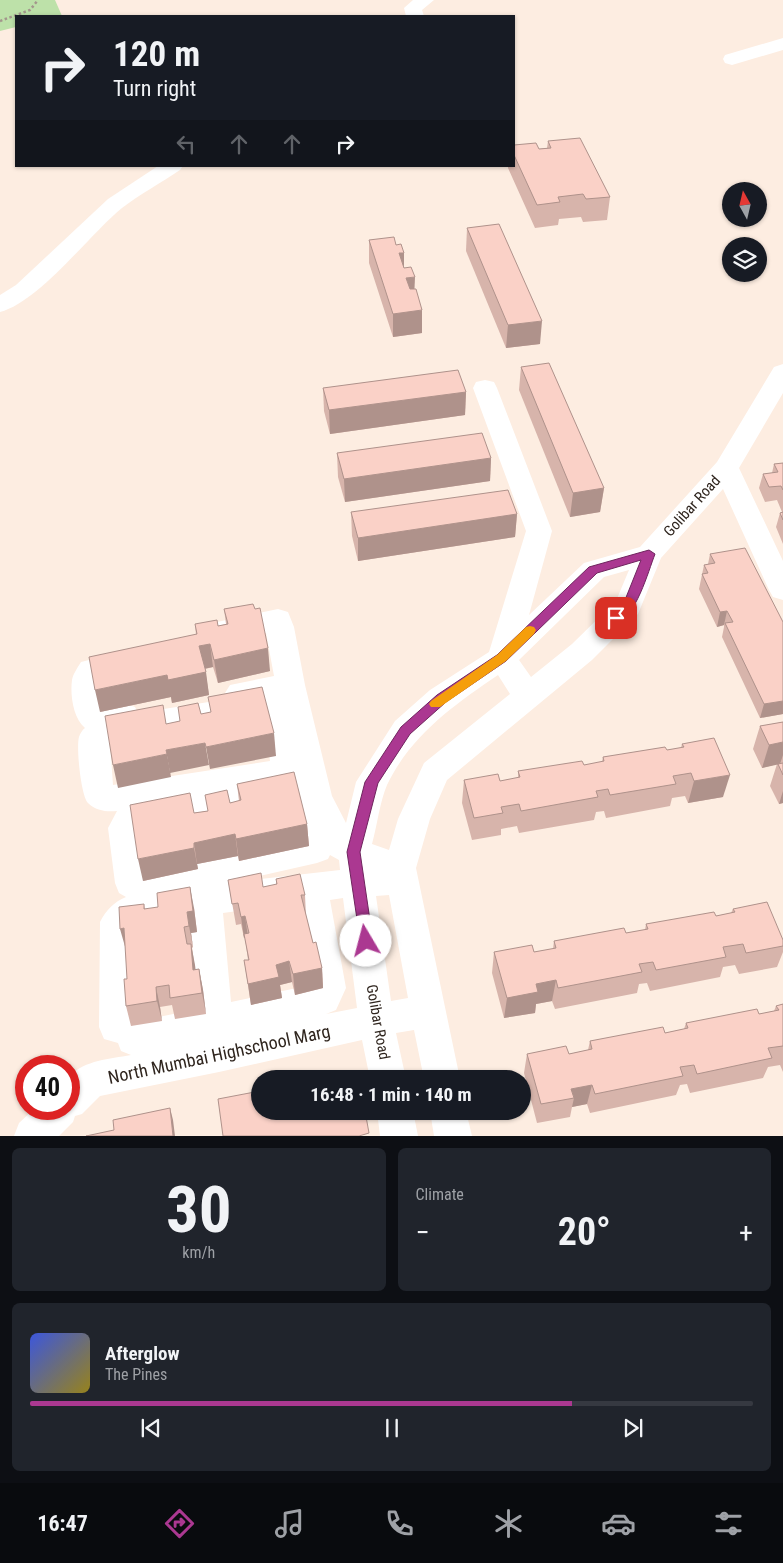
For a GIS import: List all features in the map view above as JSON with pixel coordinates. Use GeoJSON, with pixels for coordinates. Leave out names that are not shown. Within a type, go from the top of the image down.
{"type":"FeatureCollection","features":[{"type":"Feature","properties":{"kind":"street"},"geometry":{"type":"LineString","coordinates":[[415,15],[413,8],[425,0]]}},
{"type":"Feature","properties":{"kind":"street"},"geometry":{"type":"LineString","coordinates":[[732,59],[783,44]]}},
{"type":"Feature","properties":{"kind":"street"},"geometry":{"type":"LineString","coordinates":[[0,305],[24,290],[115,203],[171,167]]}},
{"type":"Feature","properties":{"kind":"street","name":"Golibar Road"},"geometry":{"type":"LineString","coordinates":[[386,1070],[343,857],[372,782],[406,730],[441,698],[502,658],[594,570],[649,554],[726,468],[783,372]]}},
{"type":"Feature","properties":{"kind":"street"},"geometry":{"type":"LineString","coordinates":[[485,388],[539,531],[502,658],[528,697]]}},
{"type":"Feature","properties":{"kind":"street"},"geometry":{"type":"LineString","coordinates":[[726,468],[783,590]]}},
{"type":"Feature","properties":{"kind":"street"},"geometry":{"type":"LineString","coordinates":[[440,1070],[401,874],[414,819],[435,772],[582,652],[628,607],[649,554]]}},
{"type":"Feature","properties":{"kind":"street"},"geometry":{"type":"LineString","coordinates":[[201,643],[220,638],[225,630],[274,623],[282,686],[298,769]]}},
{"type":"Feature","properties":{"kind":"street"},"geometry":{"type":"LineString","coordinates":[[155,654],[91,670],[87,680],[89,714],[97,720],[282,686]]}},
{"type":"Feature","properties":{"kind":"street"},"geometry":{"type":"LineString","coordinates":[[298,769],[107,799],[98,793],[93,739],[101,731],[269,704],[278,712],[298,769],[316,796],[343,857]]}},
{"type":"Feature","properties":{"kind":"street"},"geometry":{"type":"LineString","coordinates":[[343,857],[302,791],[293,788],[129,819],[124,828],[130,883],[142,889],[343,857],[401,874]]}},
{"type":"Feature","properties":{"kind":"street"},"geometry":{"type":"LineString","coordinates":[[311,887],[329,988],[324,999],[217,1039],[125,1033],[117,922],[131,910],[311,887],[343,857]]}},
{"type":"Feature","properties":{"kind":"street"},"geometry":{"type":"LineString","coordinates":[[205,900],[217,1039]]}},
{"type":"Feature","properties":{"kind":"street","name":"North Mumbai Highschool Marg"},"geometry":{"type":"LineString","coordinates":[[80,1090],[91,1080],[217,1039],[376,1020],[429,1011]]}},
{"type":"Feature","properties":{"kind":"street"},"geometry":{"type":"LineString","coordinates":[[32,1136],[49,1120]]}},
{"type":"Feature","properties":{"kind":"street"},"geometry":{"type":"LineString","coordinates":[[397,1120],[400,1136]]}},
{"type":"Feature","properties":{"kind":"street"},"geometry":{"type":"LineString","coordinates":[[450,1120],[453,1136]]}},
{"type":"Feature","properties":{"kind":"path"},"geometry":{"type":"LineString","coordinates":[[18,15],[30,10],[38,0]]}},
{"type":"Feature","properties":{"kind":"path"},"geometry":{"type":"LineString","coordinates":[[0,22],[15,16]]}},
{"type":"Feature","properties":{"kind":"green space"},"geometry":{"type":"Polygon","coordinates":[[[0,0],[55,0],[62,15],[15,15],[15,27],[0,31],[0,0]]]}},
{"type":"Feature","properties":{"kind":"building"},"geometry":{"type":"Polygon","coordinates":[[[580,138],[610,197],[586,199],[583,194],[558,197],[560,202],[537,205],[515,157],[515,145],[536,143],[539,149],[551,148],[548,141],[580,138]]]}},
{"type":"Feature","properties":{"kind":"building"},"geometry":{"type":"Polygon","coordinates":[[[499,224],[542,321],[508,325],[467,228],[499,224]]]}},
{"type":"Feature","properties":{"kind":"building"},"geometry":{"type":"Polygon","coordinates":[[[394,237],[396,245],[401,244],[404,253],[399,253],[404,268],[411,267],[415,277],[406,278],[410,289],[416,289],[422,310],[393,314],[369,240],[394,237]]]}},
{"type":"Feature","properties":{"kind":"building"},"geometry":{"type":"Polygon","coordinates":[[[549,363],[604,488],[573,493],[521,367],[549,363]]]}},
{"type":"Feature","properties":{"kind":"building"},"geometry":{"type":"Polygon","coordinates":[[[458,370],[466,392],[329,410],[323,388],[458,370]]]}},
{"type":"Feature","properties":{"kind":"building"},"geometry":{"type":"Polygon","coordinates":[[[482,433],[491,458],[344,479],[337,453],[482,433]]]}},
{"type":"Feature","properties":{"kind":"building"},"geometry":{"type":"Polygon","coordinates":[[[783,463],[783,490],[781,486],[769,487],[763,474],[778,472],[774,464],[783,463]]]}},
{"type":"Feature","properties":{"kind":"building"},"geometry":{"type":"Polygon","coordinates":[[[508,490],[517,514],[358,538],[351,512],[508,490]]]}},
{"type":"Feature","properties":{"kind":"building"},"geometry":{"type":"Polygon","coordinates":[[[745,548],[783,622],[783,701],[764,704],[725,623],[733,622],[727,611],[720,612],[702,574],[708,573],[704,565],[715,563],[710,554],[745,548]]]}},
{"type":"Feature","properties":{"kind":"building"},"geometry":{"type":"Polygon","coordinates":[[[253,604],[255,609],[260,608],[268,648],[214,660],[210,644],[199,646],[206,672],[168,680],[167,675],[95,690],[89,657],[197,634],[195,624],[217,620],[218,626],[228,624],[224,609],[253,604]]]}},
{"type":"Feature","properties":{"kind":"building"},"geometry":{"type":"Polygon","coordinates":[[[262,687],[274,733],[206,747],[205,743],[166,750],[167,754],[113,765],[105,716],[163,705],[166,724],[180,721],[178,707],[198,703],[201,714],[211,712],[208,697],[262,687]]]}},
{"type":"Feature","properties":{"kind":"building"},"geometry":{"type":"Polygon","coordinates":[[[783,722],[783,742],[769,745],[760,726],[783,722]]]}},
{"type":"Feature","properties":{"kind":"building"},"geometry":{"type":"Polygon","coordinates":[[[714,738],[730,775],[694,781],[691,773],[673,776],[676,784],[610,795],[608,789],[596,791],[598,797],[521,811],[519,804],[501,807],[503,813],[474,818],[464,780],[498,774],[500,781],[520,777],[518,771],[582,761],[584,765],[604,761],[603,757],[665,747],[667,750],[684,747],[682,744],[714,738]]]}},
{"type":"Feature","properties":{"kind":"building"},"geometry":{"type":"Polygon","coordinates":[[[783,763],[783,775],[778,764],[783,763]]]}},
{"type":"Feature","properties":{"kind":"building"},"geometry":{"type":"Polygon","coordinates":[[[294,772],[307,824],[236,839],[235,834],[194,843],[194,848],[138,859],[130,805],[190,793],[194,813],[208,811],[205,795],[227,790],[230,803],[241,800],[237,784],[294,772]]]}},
{"type":"Feature","properties":{"kind":"building"},"geometry":{"type":"Polygon","coordinates":[[[261,873],[263,887],[277,884],[276,879],[300,874],[305,895],[301,895],[313,943],[316,942],[322,968],[293,974],[289,961],[276,965],[279,977],[248,984],[244,960],[249,960],[244,934],[249,933],[245,916],[241,917],[238,903],[232,904],[228,880],[261,873]]]}},
{"type":"Feature","properties":{"kind":"building"},"geometry":{"type":"Polygon","coordinates":[[[190,887],[193,911],[187,912],[189,926],[184,927],[187,944],[191,944],[193,970],[199,969],[202,993],[170,998],[169,985],[156,987],[157,1001],[126,1006],[124,979],[127,979],[124,928],[120,929],[119,907],[144,904],[144,909],[158,907],[157,893],[190,887]]]}},
{"type":"Feature","properties":{"kind":"building"},"geometry":{"type":"Polygon","coordinates":[[[767,902],[783,940],[783,946],[746,953],[743,944],[723,947],[726,957],[656,970],[653,962],[639,964],[642,972],[558,988],[556,980],[536,984],[538,992],[507,998],[494,952],[532,945],[534,952],[556,948],[554,941],[624,928],[626,933],[648,929],[646,924],[714,912],[716,916],[735,912],[733,909],[767,902]]]}},
{"type":"Feature","properties":{"kind":"building"},"geometry":{"type":"Polygon","coordinates":[[[783,1004],[783,1046],[768,1048],[772,1058],[697,1074],[694,1065],[680,1067],[683,1076],[595,1094],[592,1085],[571,1089],[574,1098],[541,1104],[527,1054],[566,1046],[569,1054],[592,1049],[590,1041],[663,1027],[665,1033],[688,1028],[686,1023],[757,1009],[759,1014],[779,1010],[776,1006],[783,1004]]]}},
{"type":"Feature","properties":{"kind":"building"},"geometry":{"type":"Polygon","coordinates":[[[251,1093],[251,1120],[367,1120],[369,1133],[359,1136],[223,1136],[218,1099],[251,1093]]]}},
{"type":"Feature","properties":{"kind":"building"},"geometry":{"type":"Polygon","coordinates":[[[170,1108],[173,1136],[86,1136],[114,1130],[113,1120],[170,1108]]]}},
{"type":"Feature","properties":{"kind":"slow traffic"},"geometry":{"type":"LineString","coordinates":[[435,704],[441,698],[502,658],[530,630]]}},
{"type":"Feature","properties":{"kind":"route"},"geometry":{"type":"LineString","coordinates":[[366,941],[354,852],[372,782],[406,730],[441,698],[502,658],[594,570],[649,554],[628,607],[616,618]]}}]}
